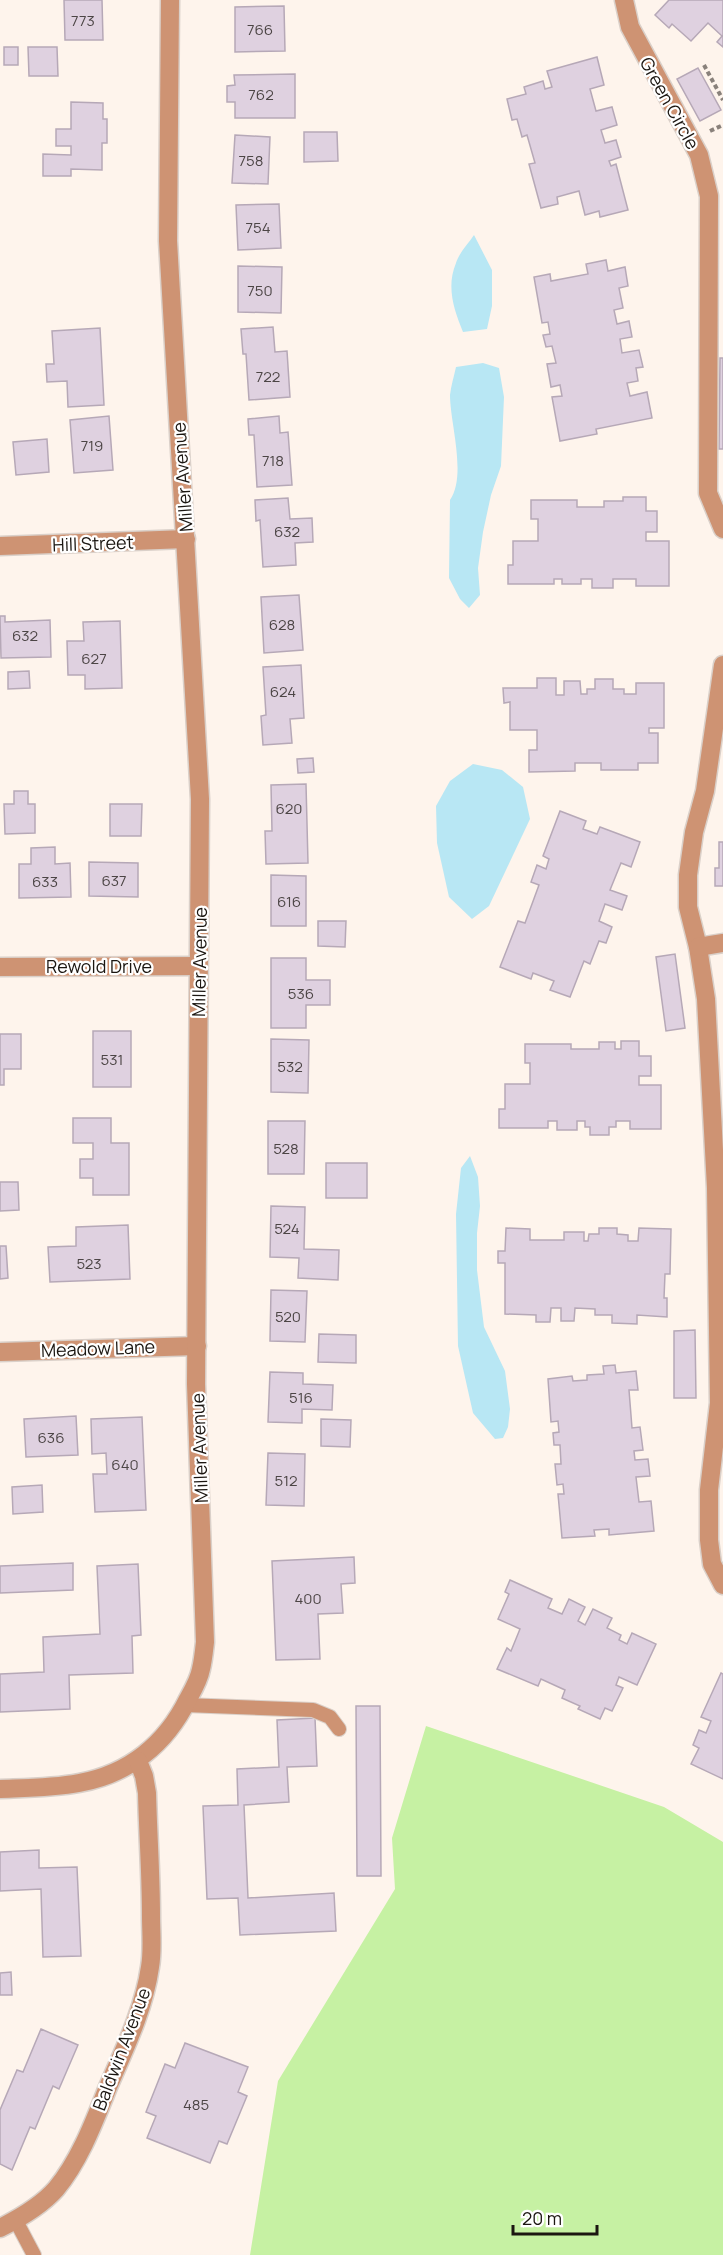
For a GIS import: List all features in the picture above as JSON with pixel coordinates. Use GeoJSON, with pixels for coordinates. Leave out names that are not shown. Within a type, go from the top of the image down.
{"type":"FeatureCollection","features":[{"type":"Feature","properties":{"kind":"street","name":"Miller Avenue"},"geometry":{"type":"LineString","coordinates":[[0,1789],[81,1783],[115,1772],[138,1761],[174,1726],[201,1670],[205,1642],[197,1346],[200,799],[168,242],[170,0]]}},
{"type":"Feature","properties":{"kind":"street","name":"Green Circle"},"geometry":{"type":"LineString","coordinates":[[624,0],[630,27],[699,155],[709,196],[708,494],[723,529]]}},
{"type":"Feature","properties":{"kind":"street","name":"Hill Street"},"geometry":{"type":"LineString","coordinates":[[0,546],[186,539]]}},
{"type":"Feature","properties":{"kind":"street"},"geometry":{"type":"LineString","coordinates":[[723,665],[705,791],[694,832],[688,876],[688,907],[698,946],[706,999],[716,1211],[719,1403],[709,1490],[709,1540],[712,1564],[723,1585]]}},
{"type":"Feature","properties":{"kind":"street"},"geometry":{"type":"LineString","coordinates":[[698,946],[723,943]]}},
{"type":"Feature","properties":{"kind":"street","name":"Rewold Drive"},"geometry":{"type":"LineString","coordinates":[[0,967],[198,966]]}},
{"type":"Feature","properties":{"kind":"street","name":"Meadow Lane"},"geometry":{"type":"LineString","coordinates":[[0,1352],[197,1346]]}},
{"type":"Feature","properties":{"kind":"street","name":"Baldwin Avenue"},"geometry":{"type":"LineString","coordinates":[[8,2224],[41,2203],[56,2188],[80,2150],[133,2030],[144,1997],[151,1965],[151,1894],[147,1793],[138,1761]]}},
{"type":"Feature","properties":{"kind":"lane"},"geometry":{"type":"LineString","coordinates":[[185,1705],[313,1710],[330,1717],[339,1729]]}},
{"type":"Feature","properties":{"kind":"lane"},"geometry":{"type":"LineString","coordinates":[[8,2224],[34,2255]]}},
{"type":"Feature","properties":{"kind":"path"},"geometry":{"type":"LineString","coordinates":[[704,65],[723,100]]}},
{"type":"Feature","properties":{"kind":"green space"},"geometry":{"type":"Polygon","coordinates":[[[426,1726],[664,1807],[723,1842],[723,2255],[250,2255],[278,2081],[395,1889],[392,1838],[426,1726]]]}},
{"type":"Feature","properties":{"kind":"water"},"geometry":{"type":"Polygon","coordinates":[[[474,235],[492,270],[492,306],[487,329],[463,332],[451,290],[453,272],[457,259],[474,235]]]}},
{"type":"Feature","properties":{"kind":"water"},"geometry":{"type":"Polygon","coordinates":[[[483,363],[499,368],[504,397],[501,466],[491,495],[483,532],[478,568],[480,595],[469,608],[460,599],[449,578],[450,500],[457,477],[450,395],[456,367],[483,363]]]}},
{"type":"Feature","properties":{"kind":"water"},"geometry":{"type":"Polygon","coordinates":[[[473,764],[502,770],[523,787],[530,819],[489,906],[472,919],[449,897],[437,843],[436,806],[450,781],[473,764]]]}},
{"type":"Feature","properties":{"kind":"water"},"geometry":{"type":"Polygon","coordinates":[[[470,1156],[478,1177],[480,1206],[477,1270],[484,1327],[505,1371],[510,1409],[508,1427],[503,1438],[495,1439],[473,1413],[458,1346],[456,1214],[461,1168],[470,1156]]]}},
{"type":"Feature","properties":{"kind":"building"},"geometry":{"type":"Polygon","coordinates":[[[64,0],[102,0],[103,40],[65,40],[64,0]]]}},
{"type":"Feature","properties":{"kind":"building"},"geometry":{"type":"Polygon","coordinates":[[[669,0],[723,0],[723,47],[717,42],[722,36],[708,23],[691,41],[672,24],[669,28],[655,15],[669,0]]]}},
{"type":"Feature","properties":{"kind":"building"},"geometry":{"type":"Polygon","coordinates":[[[284,6],[285,51],[235,52],[235,7],[284,6]]]}},
{"type":"Feature","properties":{"kind":"building"},"geometry":{"type":"Polygon","coordinates":[[[4,47],[18,47],[18,65],[4,65],[4,47]]]}},
{"type":"Feature","properties":{"kind":"building"},"geometry":{"type":"Polygon","coordinates":[[[28,47],[57,47],[58,76],[29,76],[28,47]]]}},
{"type":"Feature","properties":{"kind":"building"},"geometry":{"type":"Polygon","coordinates":[[[597,57],[604,85],[590,89],[596,111],[612,107],[617,125],[601,130],[605,143],[616,140],[621,157],[609,161],[611,166],[616,164],[628,210],[600,217],[599,211],[585,215],[579,191],[557,197],[558,204],[541,208],[529,164],[535,163],[527,135],[522,137],[517,119],[512,120],[507,99],[526,94],[524,87],[543,81],[545,89],[552,87],[547,71],[597,57]]]}},
{"type":"Feature","properties":{"kind":"building"},"geometry":{"type":"Polygon","coordinates":[[[698,68],[721,110],[700,121],[677,79],[698,68]]]}},
{"type":"Feature","properties":{"kind":"building"},"geometry":{"type":"Polygon","coordinates":[[[295,74],[295,118],[235,118],[235,102],[227,102],[227,86],[235,85],[234,75],[295,74]]]}},
{"type":"Feature","properties":{"kind":"building"},"geometry":{"type":"Polygon","coordinates":[[[71,102],[103,103],[103,119],[107,119],[107,143],[102,143],[102,170],[71,169],[71,176],[43,176],[43,154],[71,155],[71,146],[56,146],[56,129],[71,129],[71,102]]]}},
{"type":"Feature","properties":{"kind":"building"},"geometry":{"type":"Polygon","coordinates":[[[304,132],[337,132],[338,161],[304,162],[304,132]]]}},
{"type":"Feature","properties":{"kind":"building"},"geometry":{"type":"Polygon","coordinates":[[[235,135],[270,137],[268,184],[232,183],[235,135]]]}},
{"type":"Feature","properties":{"kind":"building"},"geometry":{"type":"Polygon","coordinates":[[[279,204],[281,248],[238,250],[236,205],[279,204]]]}},
{"type":"Feature","properties":{"kind":"building"},"geometry":{"type":"Polygon","coordinates":[[[606,260],[608,271],[625,267],[628,286],[619,288],[623,308],[614,310],[617,324],[629,321],[632,337],[620,339],[622,353],[639,350],[643,367],[636,368],[638,381],[627,383],[630,396],[647,392],[652,418],[596,429],[597,434],[560,441],[552,397],[562,396],[560,385],[551,387],[547,364],[556,363],[552,346],[546,347],[543,335],[550,334],[548,322],[542,323],[534,277],[550,274],[551,281],[588,274],[586,264],[606,260]]]}},
{"type":"Feature","properties":{"kind":"building"},"geometry":{"type":"Polygon","coordinates":[[[238,266],[282,267],[281,313],[238,312],[238,266]]]}},
{"type":"Feature","properties":{"kind":"building"},"geometry":{"type":"Polygon","coordinates":[[[273,327],[275,352],[287,351],[290,397],[249,400],[246,354],[243,354],[241,329],[273,327]]]}},
{"type":"Feature","properties":{"kind":"building"},"geometry":{"type":"Polygon","coordinates":[[[100,328],[104,405],[68,407],[67,381],[47,382],[46,364],[54,364],[52,331],[100,328]]]}},
{"type":"Feature","properties":{"kind":"building"},"geometry":{"type":"Polygon","coordinates":[[[720,358],[723,358],[723,449],[719,449],[720,358]]]}},
{"type":"Feature","properties":{"kind":"building"},"geometry":{"type":"Polygon","coordinates":[[[109,416],[113,470],[74,473],[70,420],[109,416]]]}},
{"type":"Feature","properties":{"kind":"building"},"geometry":{"type":"Polygon","coordinates":[[[279,416],[280,433],[288,432],[292,485],[257,487],[254,435],[249,435],[248,419],[279,416]]]}},
{"type":"Feature","properties":{"kind":"building"},"geometry":{"type":"Polygon","coordinates":[[[47,439],[49,472],[16,475],[13,442],[47,439]]]}},
{"type":"Feature","properties":{"kind":"building"},"geometry":{"type":"Polygon","coordinates":[[[623,497],[646,497],[646,511],[657,511],[657,532],[646,532],[646,541],[669,541],[669,586],[636,586],[636,579],[613,579],[613,588],[592,588],[592,579],[581,579],[581,584],[562,584],[562,579],[554,579],[554,584],[508,584],[508,565],[513,565],[513,541],[538,541],[538,519],[531,519],[531,500],[577,500],[577,507],[604,507],[604,501],[623,501],[623,497]]]}},
{"type":"Feature","properties":{"kind":"building"},"geometry":{"type":"Polygon","coordinates":[[[288,498],[290,519],[312,518],[313,542],[295,543],[296,565],[263,567],[260,520],[256,521],[255,500],[288,498]]]}},
{"type":"Feature","properties":{"kind":"building"},"geometry":{"type":"Polygon","coordinates":[[[299,595],[303,650],[264,653],[261,597],[299,595]]]}},
{"type":"Feature","properties":{"kind":"building"},"geometry":{"type":"Polygon","coordinates":[[[0,616],[5,616],[5,622],[50,620],[51,657],[1,658],[0,616]]]}},
{"type":"Feature","properties":{"kind":"building"},"geometry":{"type":"Polygon","coordinates":[[[120,621],[122,688],[85,689],[85,675],[68,675],[67,641],[84,641],[83,622],[120,621]]]}},
{"type":"Feature","properties":{"kind":"building"},"geometry":{"type":"Polygon","coordinates":[[[301,665],[304,718],[290,719],[292,743],[263,745],[261,716],[266,715],[263,667],[301,665]]]}},
{"type":"Feature","properties":{"kind":"building"},"geometry":{"type":"Polygon","coordinates":[[[29,671],[30,688],[8,689],[8,672],[29,671]]]}},
{"type":"Feature","properties":{"kind":"building"},"geometry":{"type":"Polygon","coordinates":[[[537,678],[556,678],[556,695],[564,695],[564,681],[580,681],[581,694],[587,694],[587,689],[595,689],[595,679],[613,679],[613,689],[624,689],[624,694],[636,694],[636,683],[664,683],[664,728],[649,728],[649,733],[658,733],[658,763],[638,763],[638,770],[601,770],[601,763],[575,763],[575,771],[529,772],[529,750],[537,750],[537,730],[510,730],[510,702],[504,703],[503,688],[537,688],[537,678]]]}},
{"type":"Feature","properties":{"kind":"building"},"geometry":{"type":"Polygon","coordinates":[[[313,758],[314,772],[298,773],[297,759],[313,758]]]}},
{"type":"Feature","properties":{"kind":"building"},"geometry":{"type":"Polygon","coordinates":[[[306,784],[308,863],[266,864],[265,831],[272,831],[271,785],[306,784]]]}},
{"type":"Feature","properties":{"kind":"building"},"geometry":{"type":"Polygon","coordinates":[[[14,791],[28,791],[28,804],[35,804],[35,833],[5,834],[4,804],[14,804],[14,791]]]}},
{"type":"Feature","properties":{"kind":"building"},"geometry":{"type":"Polygon","coordinates":[[[110,804],[142,804],[141,836],[110,836],[110,804]]]}},
{"type":"Feature","properties":{"kind":"building"},"geometry":{"type":"Polygon","coordinates":[[[560,811],[586,821],[583,829],[597,834],[600,827],[640,842],[631,867],[621,863],[610,890],[627,896],[622,910],[605,904],[599,921],[612,927],[606,943],[599,941],[590,964],[584,961],[570,997],[550,990],[554,981],[533,973],[531,979],[500,967],[518,921],[525,923],[539,885],[531,882],[537,865],[546,869],[549,859],[543,856],[560,811]]]}},
{"type":"Feature","properties":{"kind":"building"},"geometry":{"type":"Polygon","coordinates":[[[719,842],[723,842],[723,886],[715,886],[715,868],[719,868],[719,842]]]}},
{"type":"Feature","properties":{"kind":"building"},"geometry":{"type":"Polygon","coordinates":[[[55,847],[55,864],[70,863],[71,897],[19,898],[19,864],[31,864],[31,848],[55,847]]]}},
{"type":"Feature","properties":{"kind":"building"},"geometry":{"type":"Polygon","coordinates":[[[89,862],[138,863],[138,897],[89,896],[89,862]]]}},
{"type":"Feature","properties":{"kind":"building"},"geometry":{"type":"Polygon","coordinates":[[[271,875],[306,876],[306,926],[271,926],[271,875]]]}},
{"type":"Feature","properties":{"kind":"building"},"geometry":{"type":"Polygon","coordinates":[[[318,921],[346,921],[345,947],[318,946],[318,921]]]}},
{"type":"Feature","properties":{"kind":"building"},"geometry":{"type":"Polygon","coordinates":[[[675,954],[685,1028],[666,1031],[656,957],[675,954]]]}},
{"type":"Feature","properties":{"kind":"building"},"geometry":{"type":"Polygon","coordinates":[[[271,958],[306,958],[306,980],[330,980],[330,1005],[306,1005],[306,1028],[271,1028],[271,958]]]}},
{"type":"Feature","properties":{"kind":"building"},"geometry":{"type":"Polygon","coordinates":[[[93,1031],[131,1031],[131,1087],[93,1087],[93,1031]]]}},
{"type":"Feature","properties":{"kind":"building"},"geometry":{"type":"Polygon","coordinates":[[[0,1034],[21,1034],[21,1069],[4,1069],[4,1085],[0,1085],[0,1034]]]}},
{"type":"Feature","properties":{"kind":"building"},"geometry":{"type":"Polygon","coordinates":[[[271,1039],[309,1040],[308,1093],[271,1092],[271,1039]]]}},
{"type":"Feature","properties":{"kind":"building"},"geometry":{"type":"Polygon","coordinates":[[[621,1041],[639,1041],[639,1056],[651,1056],[651,1076],[639,1076],[639,1085],[661,1085],[661,1129],[630,1129],[630,1121],[616,1121],[616,1127],[609,1127],[609,1135],[590,1135],[590,1127],[585,1127],[585,1121],[577,1121],[577,1130],[557,1130],[557,1121],[548,1121],[548,1128],[499,1128],[499,1109],[505,1109],[505,1084],[530,1084],[530,1063],[525,1063],[525,1044],[571,1044],[571,1049],[599,1049],[599,1042],[615,1042],[615,1049],[621,1049],[621,1041]]]}},
{"type":"Feature","properties":{"kind":"building"},"geometry":{"type":"Polygon","coordinates":[[[73,1118],[111,1118],[111,1143],[129,1143],[129,1195],[93,1195],[93,1178],[80,1178],[80,1159],[93,1159],[93,1143],[73,1143],[73,1118]]]}},
{"type":"Feature","properties":{"kind":"building"},"geometry":{"type":"Polygon","coordinates":[[[268,1121],[305,1121],[304,1174],[268,1174],[268,1121]]]}},
{"type":"Feature","properties":{"kind":"building"},"geometry":{"type":"Polygon","coordinates":[[[326,1163],[367,1163],[367,1198],[326,1198],[326,1163]]]}},
{"type":"Feature","properties":{"kind":"building"},"geometry":{"type":"Polygon","coordinates":[[[0,1182],[18,1182],[19,1210],[0,1211],[0,1182]]]}},
{"type":"Feature","properties":{"kind":"building"},"geometry":{"type":"Polygon","coordinates":[[[271,1206],[305,1207],[304,1249],[339,1250],[338,1280],[298,1278],[299,1258],[270,1257],[271,1206]]]}},
{"type":"Feature","properties":{"kind":"building"},"geometry":{"type":"Polygon","coordinates":[[[128,1225],[130,1279],[50,1282],[48,1247],[76,1246],[76,1227],[128,1225]]]}},
{"type":"Feature","properties":{"kind":"building"},"geometry":{"type":"Polygon","coordinates":[[[506,1228],[530,1229],[530,1240],[564,1240],[564,1232],[584,1232],[584,1241],[588,1241],[589,1234],[599,1234],[599,1228],[617,1228],[617,1234],[628,1235],[628,1241],[638,1241],[639,1228],[671,1229],[670,1274],[665,1274],[664,1298],[667,1298],[667,1317],[637,1315],[637,1324],[612,1323],[612,1315],[595,1315],[595,1309],[575,1308],[574,1321],[561,1321],[561,1308],[551,1308],[550,1322],[536,1322],[536,1315],[505,1314],[505,1263],[498,1263],[498,1251],[505,1251],[506,1228]]]}},
{"type":"Feature","properties":{"kind":"building"},"geometry":{"type":"Polygon","coordinates":[[[0,1246],[6,1246],[8,1278],[0,1279],[0,1246]]]}},
{"type":"Feature","properties":{"kind":"building"},"geometry":{"type":"Polygon","coordinates":[[[271,1290],[307,1291],[305,1342],[270,1341],[271,1290]]]}},
{"type":"Feature","properties":{"kind":"building"},"geometry":{"type":"Polygon","coordinates":[[[695,1330],[696,1398],[674,1398],[674,1331],[695,1330]]]}},
{"type":"Feature","properties":{"kind":"building"},"geometry":{"type":"Polygon","coordinates":[[[319,1334],[356,1335],[356,1363],[318,1362],[319,1334]]]}},
{"type":"Feature","properties":{"kind":"building"},"geometry":{"type":"Polygon","coordinates":[[[615,1365],[616,1373],[636,1371],[638,1390],[629,1390],[632,1428],[640,1427],[643,1450],[634,1451],[635,1460],[648,1459],[650,1476],[636,1477],[639,1502],[651,1501],[654,1531],[609,1535],[609,1529],[594,1530],[595,1536],[562,1538],[558,1494],[564,1494],[563,1484],[557,1485],[555,1464],[561,1464],[560,1445],[554,1445],[553,1433],[559,1432],[558,1421],[551,1422],[548,1379],[572,1376],[573,1381],[587,1380],[587,1375],[604,1374],[603,1366],[615,1365]]]}},
{"type":"Feature","properties":{"kind":"building"},"geometry":{"type":"Polygon","coordinates":[[[270,1372],[303,1373],[303,1384],[333,1385],[332,1410],[302,1409],[302,1423],[268,1422],[270,1372]]]}},
{"type":"Feature","properties":{"kind":"building"},"geometry":{"type":"Polygon","coordinates":[[[76,1416],[78,1455],[26,1457],[24,1419],[76,1416]]]}},
{"type":"Feature","properties":{"kind":"building"},"geometry":{"type":"Polygon","coordinates":[[[142,1417],[146,1510],[95,1512],[93,1474],[107,1474],[106,1453],[92,1454],[91,1419],[142,1417]]]}},
{"type":"Feature","properties":{"kind":"building"},"geometry":{"type":"Polygon","coordinates":[[[321,1419],[351,1420],[350,1447],[321,1446],[321,1419]]]}},
{"type":"Feature","properties":{"kind":"building"},"geometry":{"type":"Polygon","coordinates":[[[268,1453],[305,1454],[304,1506],[266,1505],[268,1453]]]}},
{"type":"Feature","properties":{"kind":"building"},"geometry":{"type":"Polygon","coordinates":[[[42,1485],[43,1512],[13,1514],[12,1487],[42,1485]]]}},
{"type":"Feature","properties":{"kind":"building"},"geometry":{"type":"Polygon","coordinates":[[[354,1557],[355,1583],[341,1584],[343,1613],[318,1614],[320,1659],[276,1660],[272,1561],[354,1557]]]}},
{"type":"Feature","properties":{"kind":"building"},"geometry":{"type":"Polygon","coordinates":[[[73,1563],[73,1590],[0,1593],[0,1566],[73,1563]]]}},
{"type":"Feature","properties":{"kind":"building"},"geometry":{"type":"Polygon","coordinates":[[[138,1564],[141,1635],[132,1636],[133,1673],[69,1675],[70,1709],[0,1712],[0,1674],[44,1672],[43,1637],[100,1634],[97,1566],[138,1564]]]}},
{"type":"Feature","properties":{"kind":"building"},"geometry":{"type":"Polygon","coordinates":[[[510,1580],[552,1599],[548,1608],[562,1614],[569,1599],[585,1607],[578,1621],[585,1625],[593,1609],[612,1618],[607,1628],[621,1635],[619,1640],[627,1644],[632,1633],[656,1644],[637,1685],[619,1677],[616,1685],[623,1688],[612,1711],[605,1708],[600,1719],[578,1709],[580,1706],[562,1698],[565,1690],[541,1679],[538,1686],[497,1669],[507,1648],[511,1651],[520,1629],[498,1619],[509,1594],[505,1592],[510,1580]]]}},
{"type":"Feature","properties":{"kind":"building"},"geometry":{"type":"Polygon","coordinates":[[[721,1673],[723,1674],[723,1779],[691,1764],[699,1748],[693,1745],[699,1730],[706,1733],[711,1721],[701,1717],[721,1673]]]}},
{"type":"Feature","properties":{"kind":"building"},"geometry":{"type":"Polygon","coordinates":[[[356,1706],[380,1706],[381,1876],[357,1876],[356,1706]]]}},
{"type":"Feature","properties":{"kind":"building"},"geometry":{"type":"Polygon","coordinates":[[[315,1718],[317,1766],[287,1767],[289,1802],[244,1805],[248,1898],[334,1893],[336,1931],[240,1935],[238,1898],[207,1899],[203,1806],[238,1805],[237,1769],[279,1767],[277,1720],[315,1718]]]}},
{"type":"Feature","properties":{"kind":"building"},"geometry":{"type":"Polygon","coordinates":[[[39,1850],[39,1868],[77,1867],[81,1956],[43,1957],[41,1889],[0,1891],[0,1852],[39,1850]]]}},
{"type":"Feature","properties":{"kind":"building"},"geometry":{"type":"Polygon","coordinates":[[[11,1972],[12,1995],[0,1995],[0,1973],[11,1972]]]}},
{"type":"Feature","properties":{"kind":"building"},"geometry":{"type":"Polygon","coordinates":[[[41,2029],[78,2045],[59,2089],[53,2086],[35,2129],[30,2127],[12,2170],[0,2164],[0,2110],[17,2070],[23,2072],[41,2029]]]}},
{"type":"Feature","properties":{"kind":"building"},"geometry":{"type":"Polygon","coordinates":[[[185,2043],[248,2067],[238,2092],[247,2096],[227,2144],[219,2141],[210,2163],[147,2138],[156,2116],[146,2112],[165,2064],[175,2068],[185,2043]]]}}]}
